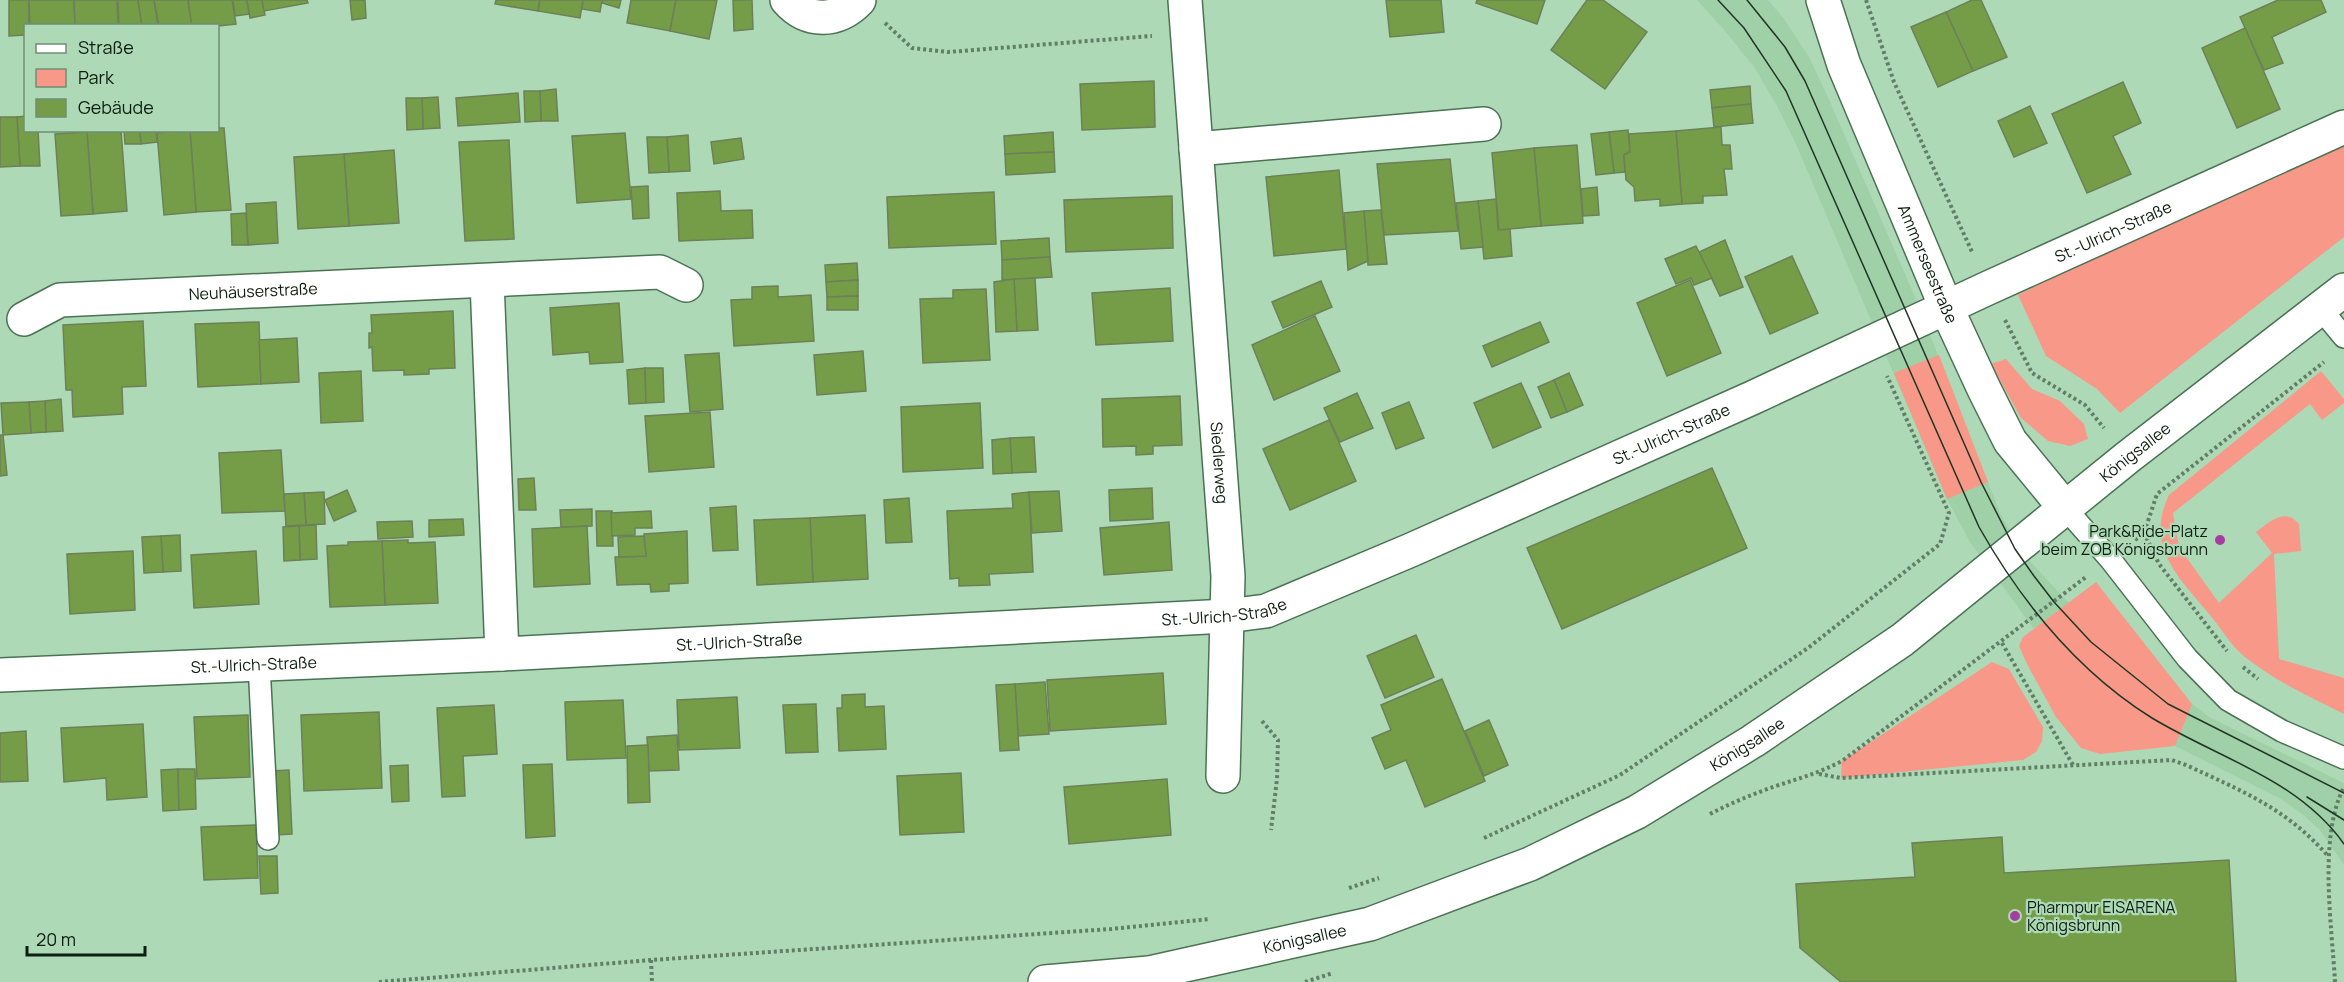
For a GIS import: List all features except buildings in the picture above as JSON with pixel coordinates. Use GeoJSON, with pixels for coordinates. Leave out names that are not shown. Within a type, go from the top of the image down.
{"type":"FeatureCollection","features":[{"type":"Feature","properties":{"kind":"street"},"geometry":{"type":"LineString","coordinates":[[787,0],[794,8],[807,15],[821,18],[836,16],[849,10],[868,8]]}},
{"type":"Feature","properties":{"kind":"street","name":"Siedlerweg"},"geometry":{"type":"LineString","coordinates":[[1185,0],[1227,565],[1224,776]]}},
{"type":"Feature","properties":{"kind":"street","name":"Ammerseestraße"},"geometry":{"type":"LineString","coordinates":[[1822,0],[1844,65],[1946,308],[2010,441],[2065,508]]}},
{"type":"Feature","properties":{"kind":"street"},"geometry":{"type":"LineString","coordinates":[[1196,149],[1484,124]]}},
{"type":"Feature","properties":{"kind":"street","name":"St.-Ulrich-Straße"},"geometry":{"type":"LineString","coordinates":[[0,675],[502,654],[1227,616],[1266,611],[1412,550],[2344,127]]}},
{"type":"Feature","properties":{"kind":"street","name":"Neuhäuserstraße"},"geometry":{"type":"LineString","coordinates":[[24,319],[60,300],[660,273],[686,285]]}},
{"type":"Feature","properties":{"kind":"street"},"geometry":{"type":"LineString","coordinates":[[487,281],[502,654]]}},
{"type":"Feature","properties":{"kind":"street","name":"Königsallee"},"geometry":{"type":"LineString","coordinates":[[1045,982],[1149,973],[1370,924],[1530,864],[1636,812],[1753,741],[1902,640],[2065,508],[2332,299]]}},
{"type":"Feature","properties":{"kind":"lane"},"geometry":{"type":"LineString","coordinates":[[2332,299],[2344,337]]}},
{"type":"Feature","properties":{"kind":"lane"},"geometry":{"type":"LineString","coordinates":[[2065,508],[2110,560],[2187,658],[2228,700],[2282,731],[2344,758]]}},
{"type":"Feature","properties":{"kind":"lane"},"geometry":{"type":"LineString","coordinates":[[259,664],[267,839]]}},
{"type":"Feature","properties":{"kind":"path"},"geometry":{"type":"LineString","coordinates":[[1866,0],[1894,82],[1988,288],[2032,373],[2085,405],[2107,431]]}},
{"type":"Feature","properties":{"kind":"path"},"geometry":{"type":"LineString","coordinates":[[868,8],[912,48],[948,51],[1187,33]]}},
{"type":"Feature","properties":{"kind":"path"},"geometry":{"type":"LineString","coordinates":[[1484,839],[1620,775],[1808,648],[1940,544],[1949,513],[1873,342]]}},
{"type":"Feature","properties":{"kind":"path"},"geometry":{"type":"LineString","coordinates":[[2228,652],[2159,564],[2144,533],[2157,494],[2325,361]]}},
{"type":"Feature","properties":{"kind":"path"},"geometry":{"type":"LineString","coordinates":[[2002,643],[2073,765]]}},
{"type":"Feature","properties":{"kind":"path"},"geometry":{"type":"LineString","coordinates":[[2235,661],[2261,681]]}},
{"type":"Feature","properties":{"kind":"path"},"geometry":{"type":"LineString","coordinates":[[1224,723],[1264,721],[1278,740],[1277,779],[1271,830]]}},
{"type":"Feature","properties":{"kind":"path"},"geometry":{"type":"LineString","coordinates":[[1817,774],[1841,778],[2172,760],[2266,802],[2302,829],[2328,856]]}},
{"type":"Feature","properties":{"kind":"path"},"geometry":{"type":"LineString","coordinates":[[2335,982],[2328,856],[2334,812],[2344,787]]}},
{"type":"Feature","properties":{"kind":"path"},"geometry":{"type":"LineString","coordinates":[[1340,891],[1385,876]]}},
{"type":"Feature","properties":{"kind":"path"},"geometry":{"type":"LineString","coordinates":[[379,982],[651,960],[1111,929],[1216,918]]}},
{"type":"Feature","properties":{"kind":"path"},"geometry":{"type":"LineString","coordinates":[[651,960],[652,982]]}},
{"type":"Feature","properties":{"kind":"shaded area"},"geometry":{"type":"Polygon","coordinates":[[[1697,0],[1768,0],[1785,20],[1809,57],[1915,297],[2001,515],[2021,551],[2096,633],[2191,708],[2192,704],[2211,718],[2344,783],[2344,865],[2319,829],[2302,814],[2281,799],[2175,746],[2127,715],[2062,659],[2034,629],[1970,542],[1947,499],[1796,144],[1776,104],[1754,67],[1697,0]]]}},
{"type":"Feature","properties":{"kind":"green space"},"geometry":{"type":"Polygon","coordinates":[[[2344,143],[2344,237],[2120,413],[2097,389],[2046,356],[2018,295],[2137,235],[2344,143]]]}},
{"type":"Feature","properties":{"kind":"green space"},"geometry":{"type":"Polygon","coordinates":[[[1939,355],[1988,482],[1947,499],[1894,373],[1939,355]]]}},
{"type":"Feature","properties":{"kind":"green space"},"geometry":{"type":"Polygon","coordinates":[[[2006,359],[2032,389],[2060,401],[2084,424],[2088,439],[2070,446],[2048,441],[2021,418],[1991,364],[2006,359]]]}},
{"type":"Feature","properties":{"kind":"green space"},"geometry":{"type":"Polygon","coordinates":[[[2321,371],[2344,399],[2344,403],[2322,420],[2310,404],[2173,513],[2179,547],[2219,603],[2272,553],[2256,532],[2282,516],[2293,519],[2299,524],[2301,551],[2274,554],[2279,659],[2344,678],[2344,714],[2281,681],[2240,653],[2177,574],[2168,560],[2160,530],[2162,514],[2169,495],[2321,371]]]}},
{"type":"Feature","properties":{"kind":"green space"},"geometry":{"type":"Polygon","coordinates":[[[2096,582],[2192,704],[2175,746],[2100,754],[2081,748],[2056,717],[2028,666],[2019,646],[2023,637],[2096,582]]]}},
{"type":"Feature","properties":{"kind":"green space"},"geometry":{"type":"Polygon","coordinates":[[[1992,662],[2009,669],[2043,727],[2042,741],[2036,752],[2023,760],[1841,778],[1842,761],[1992,662]]]}},
{"type":"Feature","properties":{"kind":"tram line"},"geometry":{"type":"LineString","coordinates":[[1718,0],[1744,28],[1786,91],[1979,527],[2033,608],[2076,657],[2125,699],[2152,718],[2280,786],[2325,822],[2344,844]]}},
{"type":"Feature","properties":{"kind":"tram line"},"geometry":{"type":"LineString","coordinates":[[1747,0],[1785,47],[1805,81],[1981,482],[2015,549],[2034,576],[2054,602],[2091,642],[2168,704],[2344,793]]}},
{"type":"Feature","properties":{"kind":"tram line"},"geometry":{"type":"LineString","coordinates":[[2307,797],[2344,820]]}},
{"type":"Feature","properties":{"kind":"place","name":"Park&Ride-Platz beim ZOB Königsbrunn"},"geometry":{"type":"Point","coordinates":[2220,540]}},
{"type":"Feature","properties":{"kind":"place","name":"Pharmpur EISARENA Königsbrunn"},"geometry":{"type":"Point","coordinates":[2015,916]}}]}
